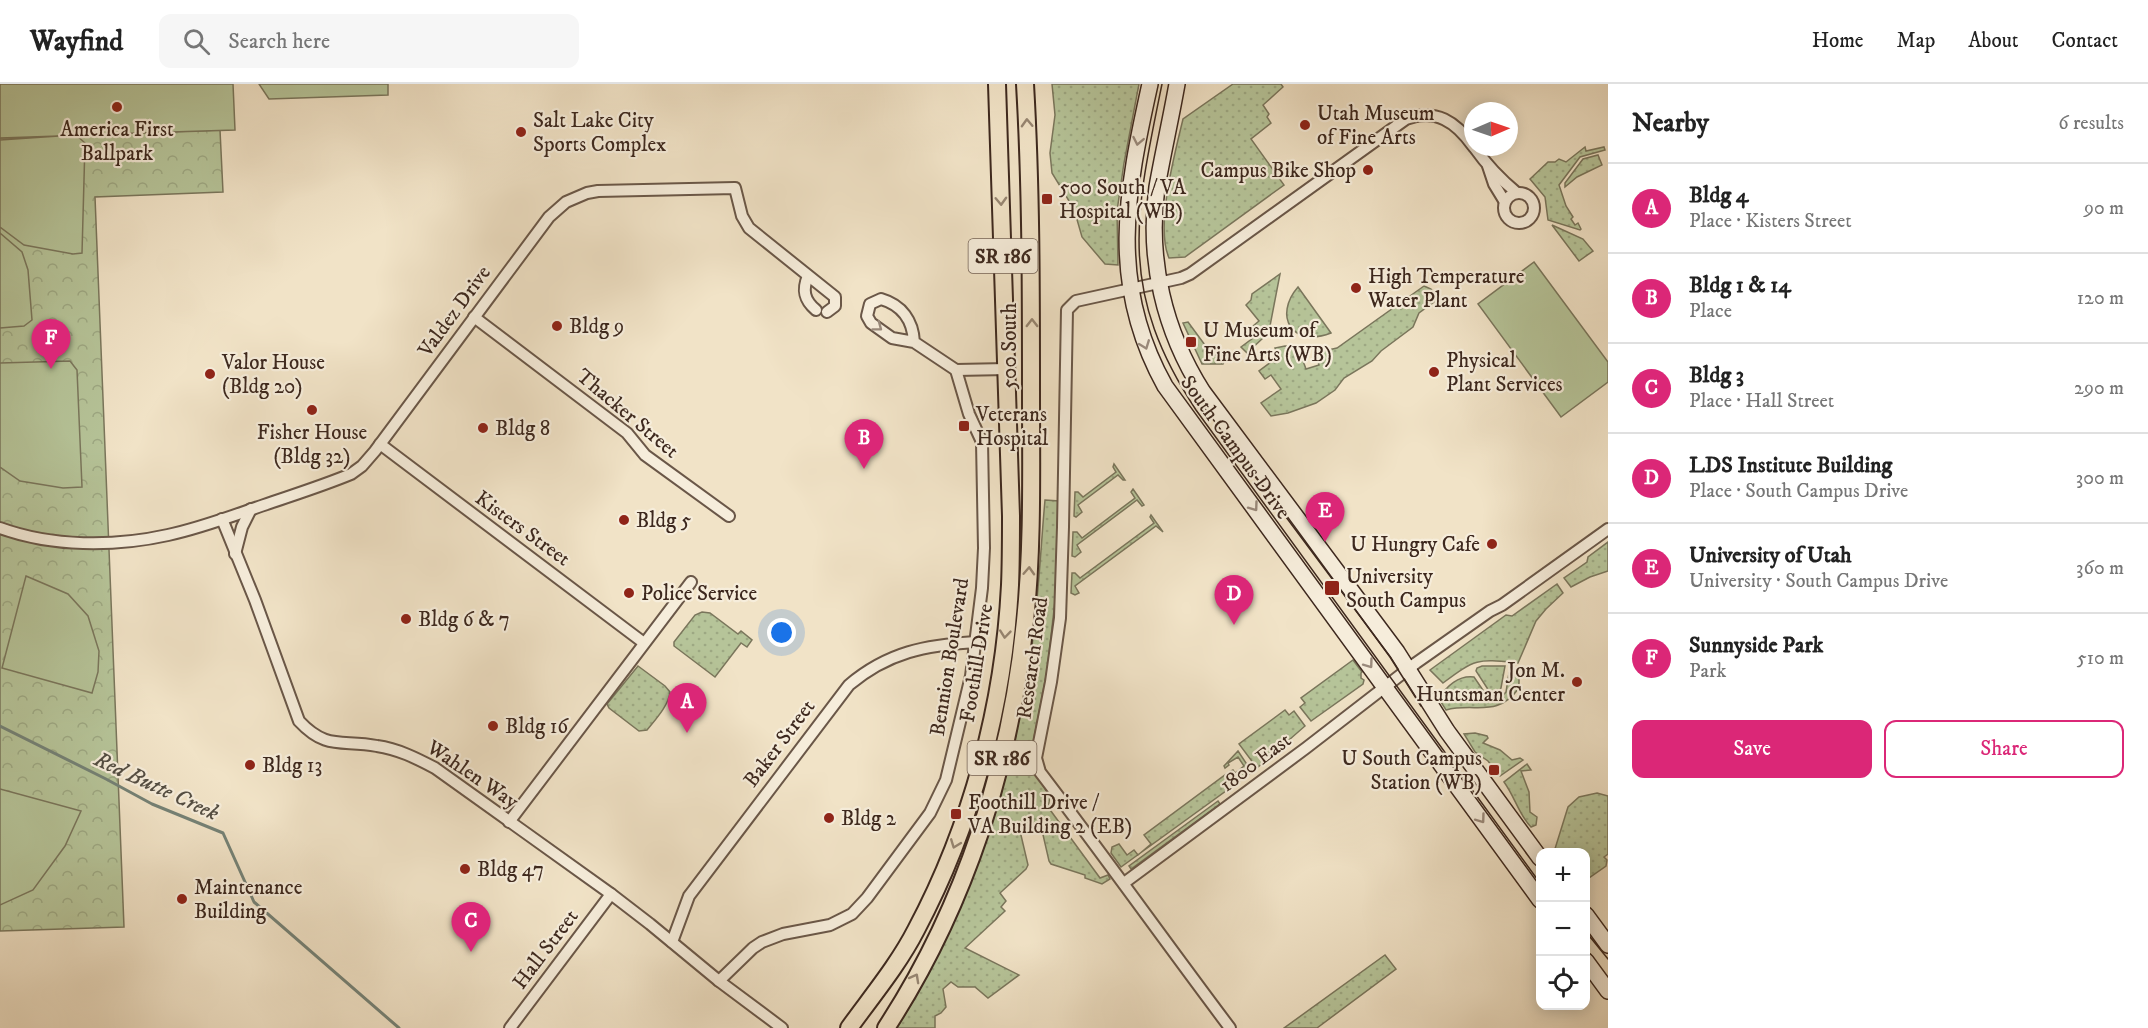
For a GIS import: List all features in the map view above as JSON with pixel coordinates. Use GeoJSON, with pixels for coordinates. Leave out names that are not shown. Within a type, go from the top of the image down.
{"type":"FeatureCollection","features":[{"type":"Feature","properties":{"kind":"main road","name":"500 South"},"geometry":{"type":"LineString","coordinates":[[997,84],[1010,450]]}},
{"type":"Feature","properties":{"kind":"main road","name":"500 South"},"geometry":{"type":"LineString","coordinates":[[1025,84],[1031,265],[1031,464]]}},
{"type":"Feature","properties":{"kind":"main road"},"geometry":{"type":"LineString","coordinates":[[1007,369],[1031,381]]}},
{"type":"Feature","properties":{"kind":"main road","name":"Foothill Drive"},"geometry":{"type":"LineString","coordinates":[[849,1028],[916,931],[955,846],[975,788],[997,694],[1005,640],[1010,585],[1010,450]]}},
{"type":"Feature","properties":{"kind":"main road","name":"Foothill Drive"},"geometry":{"type":"LineString","coordinates":[[885,1028],[923,963],[955,896],[982,824],[1000,763],[1015,694],[1026,619],[1031,527],[1031,464]]}},
{"type":"Feature","properties":{"kind":"street","name":"South Campus Drive"},"geometry":{"type":"LineString","coordinates":[[1150,84],[1133,168],[1127,220],[1143,340],[1152,363],[1165,386],[1536,894]]}},
{"type":"Feature","properties":{"kind":"street","name":"South Campus Drive"},"geometry":{"type":"LineString","coordinates":[[1177,84],[1157,188],[1155,240],[1159,283],[1166,316],[1190,371],[1408,670],[1447,731],[1536,853]]}},
{"type":"Feature","properties":{"kind":"street","name":"Research Road"},"geometry":{"type":"LineString","coordinates":[[1230,1028],[1040,772],[1036,758],[1051,682],[1059,618],[1064,527],[1067,310],[1076,301],[1181,278],[1190,274],[1406,119],[1426,115],[1445,119],[1464,134]]}},
{"type":"Feature","properties":{"kind":"street","name":"Research Road"},"geometry":{"type":"LineString","coordinates":[[1480,156],[1487,166]]}},
{"type":"Feature","properties":{"kind":"street"},"geometry":{"type":"LineString","coordinates":[[1487,166],[1517,193]]}},
{"type":"Feature","properties":{"kind":"street"},"geometry":{"type":"LineString","coordinates":[[1487,166],[1505,202],[1505,213],[1509,219],[1516,223],[1523,223],[1530,219],[1534,212],[1530,198],[1524,194],[1517,193],[1505,202]]}},
{"type":"Feature","properties":{"kind":"street","name":"Valdez Drive"},"geometry":{"type":"LineString","coordinates":[[0,528],[57,540],[109,543],[168,535],[222,519],[351,474],[362,466],[380,444],[549,217],[566,202],[576,197],[598,191],[735,188],[742,216],[749,228],[835,297],[835,306],[822,311],[807,301],[804,295],[808,276]]}},
{"type":"Feature","properties":{"kind":"street"},"geometry":{"type":"LineString","coordinates":[[914,342],[912,324],[898,307],[881,299],[870,304],[867,311],[871,323],[892,339],[914,342],[956,370],[1007,369]]}},
{"type":"Feature","properties":{"kind":"street","name":"Thacker Street"},"geometry":{"type":"LineString","coordinates":[[474,317],[627,433],[645,455],[729,516]]}},
{"type":"Feature","properties":{"kind":"street","name":"Bennion Boulevard"},"geometry":{"type":"LineString","coordinates":[[719,981],[762,942],[783,934],[830,926],[852,914],[867,898],[930,813],[946,780],[960,728],[976,642],[984,548],[982,442],[969,414],[956,370]]}},
{"type":"Feature","properties":{"kind":"street","name":"Kisters Street"},"geometry":{"type":"LineString","coordinates":[[380,444],[644,643]]}},
{"type":"Feature","properties":{"kind":"street"},"geometry":{"type":"LineString","coordinates":[[235,554],[242,527],[251,509]]}},
{"type":"Feature","properties":{"kind":"street","name":"Wahlen Way"},"geometry":{"type":"LineString","coordinates":[[222,519],[255,600],[299,721],[310,732],[326,741],[377,746],[414,758],[435,768],[611,894],[719,981],[782,1028]]}},
{"type":"Feature","properties":{"kind":"street","name":"1800 East"},"geometry":{"type":"LineString","coordinates":[[1124,883],[1319,739],[1385,686],[1608,529]]}},
{"type":"Feature","properties":{"kind":"street"},"geometry":{"type":"LineString","coordinates":[[509,822],[691,582]]}},
{"type":"Feature","properties":{"kind":"street","name":"Baker Street"},"geometry":{"type":"LineString","coordinates":[[672,942],[690,896],[849,685],[867,671],[895,656],[929,647],[976,642]]}},
{"type":"Feature","properties":{"kind":"street","name":"Hall Street"},"geometry":{"type":"LineString","coordinates":[[510,1028],[611,894]]}},
{"type":"Feature","properties":{"kind":"street"},"geometry":{"type":"LineString","coordinates":[[1590,920],[1608,945]]}},
{"type":"Feature","properties":{"kind":"street"},"geometry":{"type":"LineString","coordinates":[[1590,966],[1608,991]]}},
{"type":"Feature","properties":{"kind":"green space"},"geometry":{"type":"Polygon","coordinates":[[[0,84],[233,84],[235,130],[76,135],[85,143],[82,253],[73,254],[24,245],[0,227],[0,140],[59,136],[0,138],[0,84]]]}},
{"type":"Feature","properties":{"kind":"green space"},"geometry":{"type":"Polygon","coordinates":[[[259,84],[388,84],[388,95],[269,99],[259,84]]]}},
{"type":"Feature","properties":{"kind":"green space"},"geometry":{"type":"Polygon","coordinates":[[[1052,84],[1139,84],[1117,211],[1118,265],[1105,264],[1082,237],[1074,209],[1052,173],[1050,153],[1055,115],[1052,84]]]}},
{"type":"Feature","properties":{"kind":"green space"},"geometry":{"type":"Polygon","coordinates":[[[1233,84],[1281,84],[1283,87],[1263,105],[1269,114],[1267,117],[1271,123],[1251,139],[1284,185],[1185,257],[1169,258],[1165,244],[1165,209],[1171,169],[1183,119],[1233,84]]]}},
{"type":"Feature","properties":{"kind":"green space"},"geometry":{"type":"Polygon","coordinates":[[[220,130],[223,192],[95,197],[124,927],[0,931],[0,138],[220,130]]]}},
{"type":"Feature","properties":{"kind":"green space"},"geometry":{"type":"Polygon","coordinates":[[[1585,147],[1586,151],[1604,147],[1605,150],[1580,157],[1559,185],[1566,206],[1573,217],[1571,219],[1575,225],[1578,223],[1580,230],[1548,220],[1545,197],[1530,179],[1548,162],[1555,162],[1559,159],[1566,162],[1585,147]]]}},
{"type":"Feature","properties":{"kind":"green space"},"geometry":{"type":"Polygon","coordinates":[[[1598,155],[1602,165],[1577,177],[1565,187],[1565,183],[1583,159],[1598,155]]]}},
{"type":"Feature","properties":{"kind":"green space"},"geometry":{"type":"Polygon","coordinates":[[[1552,225],[1583,239],[1593,251],[1579,261],[1552,225]]]}},
{"type":"Feature","properties":{"kind":"green space"},"geometry":{"type":"Polygon","coordinates":[[[0,233],[22,252],[28,270],[32,320],[24,326],[0,328],[0,233]]]}},
{"type":"Feature","properties":{"kind":"green space"},"geometry":{"type":"Polygon","coordinates":[[[1534,262],[1608,362],[1608,382],[1561,417],[1478,304],[1534,262]]]}},
{"type":"Feature","properties":{"kind":"green space"},"geometry":{"type":"Polygon","coordinates":[[[1280,274],[1270,326],[1264,337],[1247,353],[1241,347],[1257,335],[1252,327],[1259,321],[1246,305],[1251,300],[1252,294],[1280,274]]]}},
{"type":"Feature","properties":{"kind":"green space"},"geometry":{"type":"Polygon","coordinates":[[[1424,286],[1431,289],[1438,299],[1419,313],[1413,327],[1381,351],[1372,361],[1344,378],[1335,390],[1316,403],[1288,413],[1271,416],[1261,403],[1281,389],[1271,375],[1265,379],[1259,371],[1279,356],[1275,348],[1298,347],[1306,369],[1319,365],[1315,350],[1337,348],[1424,286]]]}},
{"type":"Feature","properties":{"kind":"green space"},"geometry":{"type":"Polygon","coordinates":[[[1298,287],[1331,333],[1317,337],[1306,336],[1297,333],[1290,326],[1287,309],[1298,287]]]}},
{"type":"Feature","properties":{"kind":"green space"},"geometry":{"type":"Polygon","coordinates":[[[1188,322],[1213,356],[1221,352],[1226,358],[1223,364],[1202,364],[1183,323],[1188,322]]]}},
{"type":"Feature","properties":{"kind":"green space"},"geometry":{"type":"Polygon","coordinates":[[[70,361],[77,370],[82,487],[63,488],[20,481],[0,467],[0,363],[70,361]]]}},
{"type":"Feature","properties":{"kind":"green space"},"geometry":{"type":"Polygon","coordinates":[[[1114,464],[1125,480],[1118,475],[1078,505],[1082,512],[1074,516],[1075,492],[1083,497],[1116,472],[1114,464]]]}},
{"type":"Feature","properties":{"kind":"green space"},"geometry":{"type":"Polygon","coordinates":[[[1133,489],[1144,505],[1142,506],[1137,500],[1077,545],[1081,552],[1075,557],[1072,556],[1073,532],[1077,532],[1082,538],[1135,498],[1131,492],[1133,489]]]}},
{"type":"Feature","properties":{"kind":"green space"},"geometry":{"type":"Polygon","coordinates":[[[1045,500],[1059,501],[1055,601],[1047,671],[1032,748],[1032,767],[1050,797],[1048,807],[1100,878],[1108,875],[1110,879],[1102,884],[1085,878],[1085,875],[1051,864],[1041,826],[1020,831],[1028,865],[1000,893],[1006,901],[1001,907],[1005,911],[965,948],[1019,975],[988,998],[975,987],[958,987],[951,982],[943,989],[946,1007],[935,1016],[935,1028],[896,1028],[923,983],[960,904],[986,838],[1007,771],[1023,702],[1032,646],[1045,500]]]}},
{"type":"Feature","properties":{"kind":"green space"},"geometry":{"type":"Polygon","coordinates":[[[1151,515],[1163,532],[1156,526],[1075,586],[1079,593],[1075,595],[1071,593],[1072,573],[1080,578],[1154,523],[1151,515]]]}},
{"type":"Feature","properties":{"kind":"green space"},"geometry":{"type":"Polygon","coordinates":[[[1608,542],[1608,571],[1571,587],[1564,578],[1587,562],[1588,557],[1608,542]]]}},
{"type":"Feature","properties":{"kind":"green space"},"geometry":{"type":"Polygon","coordinates":[[[26,576],[68,594],[88,616],[99,651],[98,672],[92,693],[2,668],[26,576]]]}},
{"type":"Feature","properties":{"kind":"green space"},"geometry":{"type":"Polygon","coordinates":[[[1557,584],[1563,593],[1536,621],[1518,663],[1478,662],[1443,683],[1430,670],[1506,615],[1512,616],[1557,584]]]}},
{"type":"Feature","properties":{"kind":"green space"},"geometry":{"type":"Polygon","coordinates":[[[702,612],[710,613],[738,634],[741,631],[752,640],[747,647],[741,643],[715,677],[674,646],[674,642],[695,615],[702,612]]]}},
{"type":"Feature","properties":{"kind":"green space"},"geometry":{"type":"Polygon","coordinates":[[[1353,660],[1362,672],[1363,684],[1311,721],[1300,707],[1305,703],[1301,698],[1353,660]]]}},
{"type":"Feature","properties":{"kind":"green space"},"geometry":{"type":"Polygon","coordinates":[[[638,666],[670,692],[654,722],[647,730],[639,731],[607,704],[638,666]]]}},
{"type":"Feature","properties":{"kind":"green space"},"geometry":{"type":"Polygon","coordinates":[[[1482,666],[1505,666],[1501,688],[1496,695],[1491,694],[1476,671],[1482,666]]]}},
{"type":"Feature","properties":{"kind":"green space"},"geometry":{"type":"Polygon","coordinates":[[[1514,669],[1519,673],[1519,688],[1502,703],[1485,708],[1446,710],[1439,699],[1454,682],[1474,677],[1489,699],[1499,700],[1506,692],[1509,673],[1514,669]]]}},
{"type":"Feature","properties":{"kind":"green space"},"geometry":{"type":"Polygon","coordinates":[[[1285,710],[1289,715],[1294,711],[1305,726],[1257,768],[1239,744],[1285,710]]]}},
{"type":"Feature","properties":{"kind":"green space"},"geometry":{"type":"Polygon","coordinates":[[[1475,733],[1487,736],[1488,738],[1483,743],[1500,750],[1512,760],[1520,758],[1523,760],[1500,776],[1488,761],[1475,752],[1464,734],[1475,733]]]}},
{"type":"Feature","properties":{"kind":"green space"},"geometry":{"type":"Polygon","coordinates":[[[1238,751],[1252,772],[1141,853],[1151,844],[1144,835],[1229,772],[1233,770],[1235,773],[1244,766],[1238,757],[1228,763],[1229,765],[1225,768],[1224,766],[1238,751]]]}},
{"type":"Feature","properties":{"kind":"green space"},"geometry":{"type":"Polygon","coordinates":[[[1527,764],[1531,770],[1521,771],[1529,792],[1530,812],[1537,817],[1536,825],[1531,827],[1504,782],[1527,764]]]}},
{"type":"Feature","properties":{"kind":"green space"},"geometry":{"type":"Polygon","coordinates":[[[0,789],[81,811],[65,846],[33,890],[0,905],[0,789]]]}},
{"type":"Feature","properties":{"kind":"green space"},"geometry":{"type":"Polygon","coordinates":[[[1597,793],[1608,796],[1608,854],[1604,857],[1607,860],[1606,866],[1590,877],[1590,848],[1555,848],[1568,807],[1579,797],[1597,793]]]}},
{"type":"Feature","properties":{"kind":"green space"},"geometry":{"type":"Polygon","coordinates":[[[1218,801],[1220,804],[1131,869],[1129,866],[1218,801]]]}},
{"type":"Feature","properties":{"kind":"green space"},"geometry":{"type":"Polygon","coordinates":[[[1119,844],[1127,855],[1134,850],[1138,855],[1121,867],[1111,853],[1112,847],[1119,844]]]}},
{"type":"Feature","properties":{"kind":"green space"},"geometry":{"type":"Polygon","coordinates":[[[1385,955],[1396,969],[1317,1028],[1284,1028],[1385,955]]]}},
{"type":"Feature","properties":{"kind":"waterway","name":"Red Butte Creek"},"geometry":{"type":"LineString","coordinates":[[0,726],[152,804],[223,833],[254,902],[399,1028]]}},
{"type":"Feature","properties":{"kind":"tram line"},"geometry":{"type":"LineString","coordinates":[[1162,84],[1145,174],[1140,214],[1139,252],[1143,289],[1154,327],[1171,367],[1196,410],[1536,878]]}},
{"type":"Feature","properties":{"kind":"tram line"},"geometry":{"type":"LineString","coordinates":[[1246,466],[1278,504],[1390,657],[1421,706]]}},
{"type":"Feature","properties":{"kind":"tram line"},"geometry":{"type":"LineString","coordinates":[[1590,937],[1608,959]]}},
{"type":"Feature","properties":{"kind":"place","name":"America First Ballpark"},"geometry":{"type":"Point","coordinates":[117,107]}},
{"type":"Feature","properties":{"kind":"place","name":"Utah Museum of Fine Arts"},"geometry":{"type":"Point","coordinates":[1305,125]}},
{"type":"Feature","properties":{"kind":"place","name":"Salt Lake City Sports Complex"},"geometry":{"type":"Point","coordinates":[521,132]}},
{"type":"Feature","properties":{"kind":"place","name":"Campus Bike Shop"},"geometry":{"type":"Point","coordinates":[1368,170]}},
{"type":"Feature","properties":{"kind":"place","name":"500 South / VA Hospital (WB)"},"geometry":{"type":"Point","coordinates":[1047,199]}},
{"type":"Feature","properties":{"kind":"place","name":"High Temperature Water Plant"},"geometry":{"type":"Point","coordinates":[1356,288]}},
{"type":"Feature","properties":{"kind":"place","name":"Bldg 9"},"geometry":{"type":"Point","coordinates":[557,326]}},
{"type":"Feature","properties":{"kind":"place","name":"U Museum of Fine Arts (WB)"},"geometry":{"type":"Point","coordinates":[1191,342]}},
{"type":"Feature","properties":{"kind":"place","name":"Sunnyside Park"},"geometry":{"type":"Point","coordinates":[51,369]}},
{"type":"Feature","properties":{"kind":"place","name":"Physical Plant Services"},"geometry":{"type":"Point","coordinates":[1434,372]}},
{"type":"Feature","properties":{"kind":"place","name":"Valor House (Bldg 20)"},"geometry":{"type":"Point","coordinates":[210,374]}},
{"type":"Feature","properties":{"kind":"place","name":"Fisher House (Bldg 32)"},"geometry":{"type":"Point","coordinates":[312,410]}},
{"type":"Feature","properties":{"kind":"place","name":"Veterans Hospital"},"geometry":{"type":"Point","coordinates":[964,426]}},
{"type":"Feature","properties":{"kind":"place","name":"Bldg 8"},"geometry":{"type":"Point","coordinates":[483,428]}},
{"type":"Feature","properties":{"kind":"place","name":"Bldg 1 & 14"},"geometry":{"type":"Point","coordinates":[864,469]}},
{"type":"Feature","properties":{"kind":"place","name":"Bldg 5"},"geometry":{"type":"Point","coordinates":[624,520]}},
{"type":"Feature","properties":{"kind":"place","name":"University of Utah"},"geometry":{"type":"Point","coordinates":[1325,542]}},
{"type":"Feature","properties":{"kind":"place","name":"U Hungry Cafe"},"geometry":{"type":"Point","coordinates":[1492,544]}},
{"type":"Feature","properties":{"kind":"place","name":"University South Campus"},"geometry":{"type":"Point","coordinates":[1332,588]}},
{"type":"Feature","properties":{"kind":"place","name":"Police Service"},"geometry":{"type":"Point","coordinates":[629,593]}},
{"type":"Feature","properties":{"kind":"place","name":"Bldg 6 & 7"},"geometry":{"type":"Point","coordinates":[406,619]}},
{"type":"Feature","properties":{"kind":"place","name":"LDS Institute Building"},"geometry":{"type":"Point","coordinates":[1234,625]}},
{"type":"Feature","properties":{"kind":"place","name":"Jon M. Huntsman Center"},"geometry":{"type":"Point","coordinates":[1577,682]}},
{"type":"Feature","properties":{"kind":"place","name":"Bldg 16"},"geometry":{"type":"Point","coordinates":[493,726]}},
{"type":"Feature","properties":{"kind":"place","name":"Bldg 4"},"geometry":{"type":"Point","coordinates":[687,733]}},
{"type":"Feature","properties":{"kind":"place","name":"Bldg 13"},"geometry":{"type":"Point","coordinates":[250,765]}},
{"type":"Feature","properties":{"kind":"place","name":"U South Campus Station (WB)"},"geometry":{"type":"Point","coordinates":[1494,770]}},
{"type":"Feature","properties":{"kind":"place","name":"Foothill Drive / VA Building 2 (EB)"},"geometry":{"type":"Point","coordinates":[956,814]}},
{"type":"Feature","properties":{"kind":"place","name":"Bldg 2"},"geometry":{"type":"Point","coordinates":[829,818]}},
{"type":"Feature","properties":{"kind":"place","name":"Bldg 47"},"geometry":{"type":"Point","coordinates":[465,869]}},
{"type":"Feature","properties":{"kind":"place","name":"Maintenance Building"},"geometry":{"type":"Point","coordinates":[182,899]}},
{"type":"Feature","properties":{"kind":"place","name":"Bldg 3"},"geometry":{"type":"Point","coordinates":[471,952]}}]}
